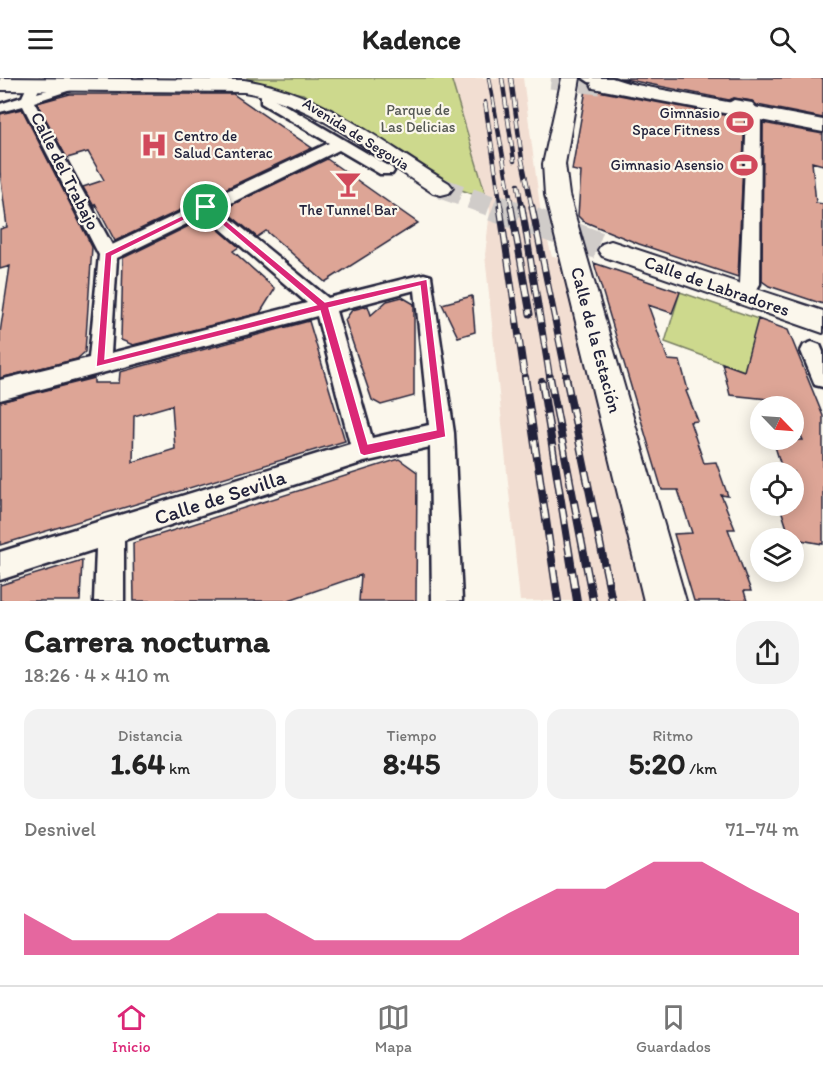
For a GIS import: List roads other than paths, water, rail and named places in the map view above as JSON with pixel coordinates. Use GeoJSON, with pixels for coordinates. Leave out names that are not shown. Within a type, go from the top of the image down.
{"type":"FeatureCollection","features":[{"type":"Feature","properties":{"kind":"main road"},"geometry":{"type":"LineString","coordinates":[[0,79],[122,79]]}},
{"type":"Feature","properties":{"kind":"main road"},"geometry":{"type":"LineString","coordinates":[[582,81],[823,126]]}},
{"type":"Feature","properties":{"kind":"main road","name":"Calle de la Estación"},"geometry":{"type":"LineString","coordinates":[[582,81],[554,164],[556,195],[665,601]]}},
{"type":"Feature","properties":{"kind":"main road","name":"Avenida de Segovia"},"geometry":{"type":"LineString","coordinates":[[0,84],[31,93],[79,85],[244,86],[266,89],[296,97],[441,188]]}},
{"type":"Feature","properties":{"kind":"main road","name":"Calle de Labradores"},"geometry":{"type":"LineString","coordinates":[[611,250],[823,322]]}},
{"type":"Feature","properties":{"kind":"street"},"geometry":{"type":"LineString","coordinates":[[582,81],[752,113],[750,284]]}},
{"type":"Feature","properties":{"kind":"street","name":"Avenida de Segovia"},"geometry":{"type":"LineString","coordinates":[[266,89],[266,100],[386,171]]}},
{"type":"Feature","properties":{"kind":"street"},"geometry":{"type":"LineString","coordinates":[[0,108],[31,93]]}},
{"type":"Feature","properties":{"kind":"street","name":"Calle del Trabajo"},"geometry":{"type":"LineString","coordinates":[[31,93],[108,255]]}},
{"type":"Feature","properties":{"kind":"street"},"geometry":{"type":"LineString","coordinates":[[99,364],[108,255],[339,144]]}},
{"type":"Feature","properties":{"kind":"street"},"geometry":{"type":"LineString","coordinates":[[206,207],[324,306],[364,450]]}},
{"type":"Feature","properties":{"kind":"street"},"geometry":{"type":"LineString","coordinates":[[0,390],[424,281],[442,434],[447,601]]}},
{"type":"Feature","properties":{"kind":"street"},"geometry":{"type":"LineString","coordinates":[[812,351],[823,378]]}},
{"type":"Feature","properties":{"kind":"street","name":"Calle de Sevilla"},"geometry":{"type":"LineString","coordinates":[[0,566],[110,533],[364,450],[442,434]]}},
{"type":"Feature","properties":{"kind":"street"},"geometry":{"type":"LineString","coordinates":[[109,601],[110,533]]}},
{"type":"Feature","properties":{"kind":"tunnel"},"geometry":{"type":"LineString","coordinates":[[551,78],[600,84]]}},
{"type":"Feature","properties":{"kind":"tunnel"},"geometry":{"type":"LineString","coordinates":[[441,188],[497,208]]}},
{"type":"Feature","properties":{"kind":"tunnel"},"geometry":{"type":"LineString","coordinates":[[493,207],[611,250]]}},
{"type":"Feature","properties":{"kind":"railway"},"geometry":{"type":"LineString","coordinates":[[489,78],[512,208]]}},
{"type":"Feature","properties":{"kind":"railway"},"geometry":{"type":"LineString","coordinates":[[502,78],[514,161]]}},
{"type":"Feature","properties":{"kind":"railway"},"geometry":{"type":"LineString","coordinates":[[511,78],[522,160],[532,208]]}},
{"type":"Feature","properties":{"kind":"railway"},"geometry":{"type":"LineString","coordinates":[[485,102],[501,208]]}},
{"type":"Feature","properties":{"kind":"railway"},"geometry":{"type":"LineString","coordinates":[[518,185],[522,208]]}},
{"type":"Feature","properties":{"kind":"railway"},"geometry":{"type":"LineString","coordinates":[[500,207],[525,379]]}},
{"type":"Feature","properties":{"kind":"railway"},"geometry":{"type":"LineString","coordinates":[[511,207],[530,314]]}},
{"type":"Feature","properties":{"kind":"railway"},"geometry":{"type":"LineString","coordinates":[[522,207],[550,379]]}},
{"type":"Feature","properties":{"kind":"railway"},"geometry":{"type":"LineString","coordinates":[[532,207],[567,379]]}},
{"type":"Feature","properties":{"kind":"railway"},"geometry":{"type":"LineString","coordinates":[[525,377],[558,601]]}},
{"type":"Feature","properties":{"kind":"railway"},"geometry":{"type":"LineString","coordinates":[[550,377],[593,601]]}},
{"type":"Feature","properties":{"kind":"railway"},"geometry":{"type":"LineString","coordinates":[[566,377],[612,601]]}},
{"type":"Feature","properties":{"kind":"railway"},"geometry":{"type":"LineString","coordinates":[[542,382],[577,601]]}},
{"type":"Feature","properties":{"kind":"place","name":"Gimnasio Space Fitness"},"geometry":{"type":"Point","coordinates":[740,122]}},
{"type":"Feature","properties":{"kind":"place","name":"Centro de Salud Canterac"},"geometry":{"type":"Point","coordinates":[154,145]}},
{"type":"Feature","properties":{"kind":"place","name":"Gimnasio Asensio"},"geometry":{"type":"Point","coordinates":[744,165]}},
{"type":"Feature","properties":{"kind":"place","name":"The Tunnel Bar"},"geometry":{"type":"Point","coordinates":[348,184]}},
{"type":"Feature","properties":{"kind":"park label","name":"Parque de Las Delicias"},"geometry":{"type":"Point","coordinates":[418,118]}}]}
